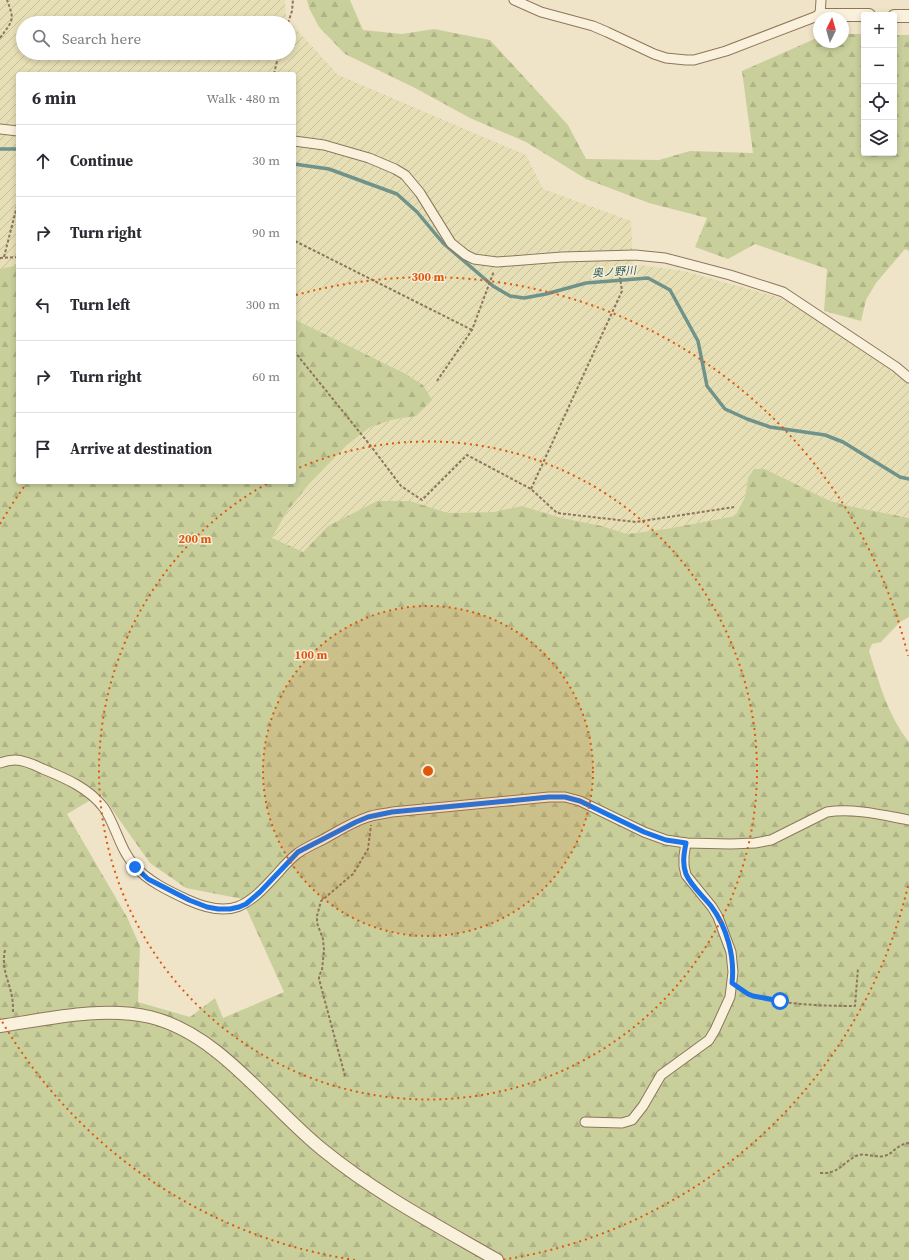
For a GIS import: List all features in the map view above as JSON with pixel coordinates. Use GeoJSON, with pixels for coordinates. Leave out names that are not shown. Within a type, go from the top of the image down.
{"type":"FeatureCollection","features":[{"type":"Feature","properties":{"kind":"street"},"geometry":{"type":"LineString","coordinates":[[514,0],[541,12],[593,26],[654,54],[666,58],[686,60],[694,60],[726,51],[813,18]]}},
{"type":"Feature","properties":{"kind":"street"},"geometry":{"type":"LineString","coordinates":[[820,12],[821,0]]}},
{"type":"Feature","properties":{"kind":"street"},"geometry":{"type":"LineString","coordinates":[[849,15],[861,15]]}},
{"type":"Feature","properties":{"kind":"street"},"geometry":{"type":"LineString","coordinates":[[897,16],[909,16]]}},
{"type":"Feature","properties":{"kind":"street"},"geometry":{"type":"LineString","coordinates":[[0,129],[16,131]]}},
{"type":"Feature","properties":{"kind":"street"},"geometry":{"type":"LineString","coordinates":[[296,141],[324,145],[369,158],[395,169],[412,182],[452,243],[459,250],[474,259],[497,262],[562,257],[635,255],[665,258],[730,275],[783,292],[896,367],[909,378]]}},
{"type":"Feature","properties":{"kind":"street"},"geometry":{"type":"LineString","coordinates":[[0,763],[16,760],[29,763],[72,781],[103,806],[111,819],[127,856],[141,873],[148,879],[189,900],[207,907],[218,909],[230,909],[246,904],[260,892],[298,852],[356,822],[371,816],[400,812],[549,797],[565,797],[580,801],[644,832],[666,840],[686,843],[731,844],[755,843],[771,840],[827,812],[858,812],[909,820]]}},
{"type":"Feature","properties":{"kind":"street"},"geometry":{"type":"LineString","coordinates":[[585,1122],[622,1123],[632,1120],[643,1106],[662,1075],[709,1040],[730,997],[733,972],[731,952],[718,917],[686,874],[684,856],[686,843]]}},
{"type":"Feature","properties":{"kind":"street"},"geometry":{"type":"LineString","coordinates":[[0,1026],[98,1012],[116,1012],[150,1017],[186,1032],[204,1043],[230,1063],[298,1128],[323,1150],[350,1170],[379,1191],[497,1260]]}},
{"type":"Feature","properties":{"kind":"path"},"geometry":{"type":"LineString","coordinates":[[0,38],[12,23],[13,15],[7,0]]}},
{"type":"Feature","properties":{"kind":"path"},"geometry":{"type":"LineString","coordinates":[[290,16],[293,0]]}},
{"type":"Feature","properties":{"kind":"path"},"geometry":{"type":"LineString","coordinates":[[274,72],[277,60]]}},
{"type":"Feature","properties":{"kind":"path"},"geometry":{"type":"LineString","coordinates":[[4,257],[16,210]]}},
{"type":"Feature","properties":{"kind":"path"},"geometry":{"type":"LineString","coordinates":[[296,242],[472,330]]}},
{"type":"Feature","properties":{"kind":"path"},"geometry":{"type":"LineString","coordinates":[[531,490],[622,291],[616,256]]}},
{"type":"Feature","properties":{"kind":"path"},"geometry":{"type":"LineString","coordinates":[[0,258],[16,257]]}},
{"type":"Feature","properties":{"kind":"path"},"geometry":{"type":"LineString","coordinates":[[436,380],[472,330],[497,262]]}},
{"type":"Feature","properties":{"kind":"path"},"geometry":{"type":"LineString","coordinates":[[296,353],[401,486],[422,500],[467,454],[531,490],[556,513],[636,522],[734,507]]}},
{"type":"Feature","properties":{"kind":"path"},"geometry":{"type":"LineString","coordinates":[[345,1076],[319,979],[324,950],[323,939],[316,916],[321,901],[353,874],[368,849],[371,816]]}},
{"type":"Feature","properties":{"kind":"path"},"geometry":{"type":"LineString","coordinates":[[5,950],[3,960],[12,996],[16,1024]]}},
{"type":"Feature","properties":{"kind":"path"},"geometry":{"type":"LineString","coordinates":[[732,983],[748,994],[765,998],[807,1004],[855,1006],[858,968]]}},
{"type":"Feature","properties":{"kind":"path"},"geometry":{"type":"LineString","coordinates":[[820,1173],[832,1172],[856,1156],[862,1154],[888,1155],[899,1146],[909,1143]]}},
{"type":"Feature","properties":{"kind":"shaded area"},"geometry":{"type":"Polygon","coordinates":[[[0,0],[285,0],[286,16],[16,16],[16,60],[296,60],[296,29],[338,75],[526,155],[543,189],[631,221],[633,264],[684,271],[781,298],[806,312],[909,383],[909,518],[830,501],[765,469],[748,478],[745,497],[735,516],[666,529],[627,534],[602,526],[562,518],[522,506],[493,512],[448,513],[410,501],[377,501],[328,526],[303,552],[272,539],[286,513],[309,484],[347,445],[369,428],[391,420],[416,416],[404,373],[296,320],[296,72],[16,72],[16,265],[0,269],[0,0]]]}},
{"type":"Feature","properties":{"kind":"green space"},"geometry":{"type":"Polygon","coordinates":[[[307,0],[350,0],[363,30],[402,34],[434,29],[490,40],[568,125],[586,159],[659,160],[690,151],[753,153],[742,71],[813,40],[813,48],[849,48],[849,34],[861,34],[861,156],[897,156],[897,35],[909,35],[909,251],[905,249],[876,283],[866,300],[861,321],[824,311],[827,269],[755,244],[728,259],[695,247],[707,218],[649,203],[586,179],[526,142],[470,118],[415,88],[345,54],[319,27],[309,8],[307,0]]]}},
{"type":"Feature","properties":{"kind":"green space"},"geometry":{"type":"Polygon","coordinates":[[[16,265],[16,484],[296,484],[296,320],[404,373],[423,385],[432,400],[416,416],[391,420],[369,428],[347,445],[309,484],[286,513],[272,538],[303,552],[328,526],[377,501],[410,501],[448,513],[493,512],[522,506],[562,518],[602,526],[627,534],[666,529],[735,516],[745,497],[748,478],[754,469],[765,469],[830,501],[909,518],[909,617],[900,622],[881,642],[872,644],[869,651],[890,710],[895,721],[909,742],[909,1260],[0,1260],[0,269],[16,265]],[[101,794],[67,814],[127,917],[140,946],[138,1002],[190,1017],[215,998],[223,1018],[284,992],[242,899],[186,888],[150,863],[101,794]]]}},
{"type":"Feature","properties":{"kind":"waterway","name":"奥ノ野川"},"geometry":{"type":"LineString","coordinates":[[0,149],[16,149]]}},
{"type":"Feature","properties":{"kind":"waterway","name":"奥ノ野川"},"geometry":{"type":"LineString","coordinates":[[296,164],[329,169],[397,194],[417,212],[443,243],[493,286],[510,296],[524,298],[546,294],[586,283],[648,278],[670,290],[698,341],[707,386],[725,409],[770,427],[825,435],[843,442],[900,477],[909,479]]}},
{"type":"Feature","properties":{"kind":"route"},"geometry":{"type":"LineString","coordinates":[[135,867],[148,879],[189,900],[207,907],[230,909],[246,904],[260,892],[298,852],[368,817],[392,812],[549,797],[565,797],[580,801],[644,832],[666,840],[686,843],[684,866],[686,874],[718,917],[731,952],[733,972],[732,983],[753,996],[780,1001]]}}]}
